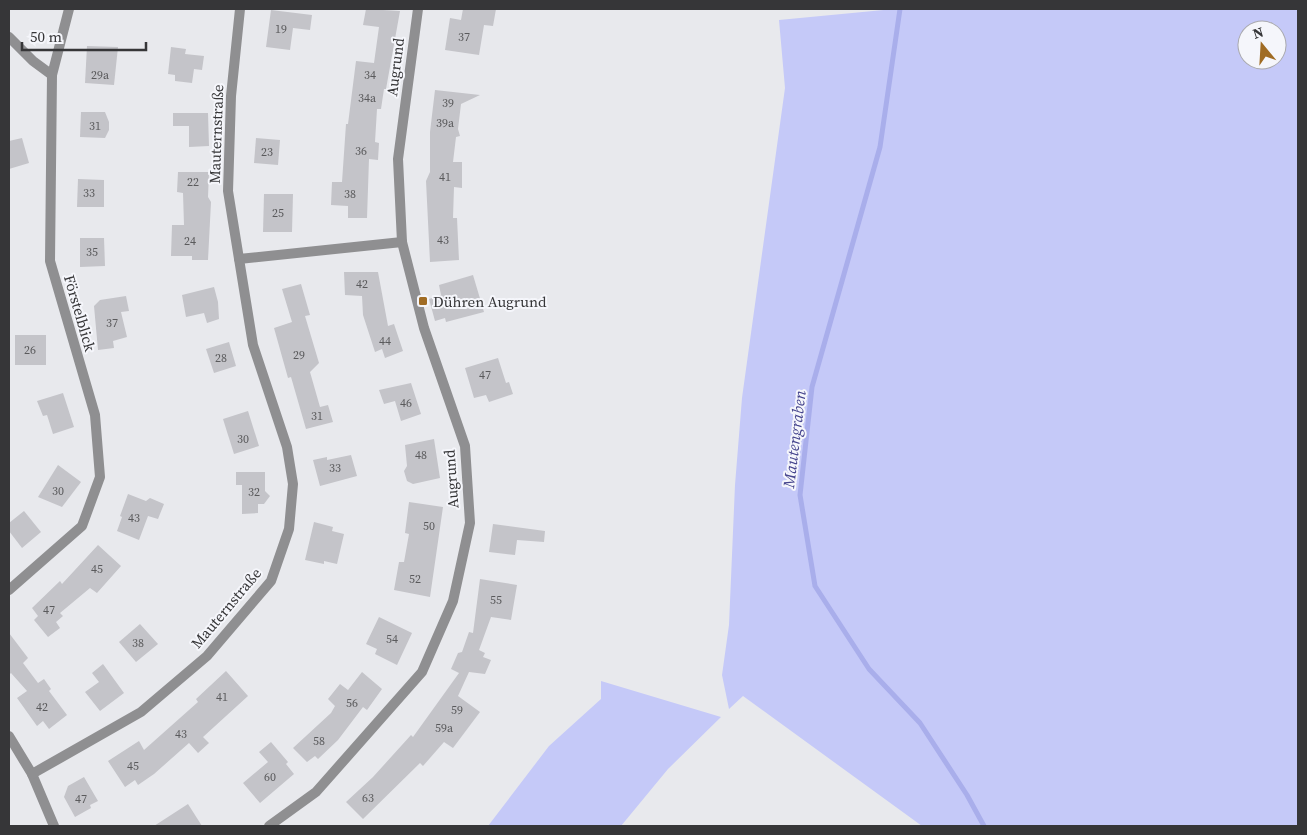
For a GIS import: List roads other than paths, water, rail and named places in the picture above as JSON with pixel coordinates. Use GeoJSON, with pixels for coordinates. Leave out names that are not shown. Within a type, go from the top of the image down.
{"type":"FeatureCollection","features":[{"type":"Feature","properties":{"kind":"street","name":"Förstelblick"},"geometry":{"type":"LineString","coordinates":[[9,590],[82,526],[100,477],[94,415],[50,261],[52,75],[69,9]]}},
{"type":"Feature","properties":{"kind":"street","name":"Mauternstraße"},"geometry":{"type":"LineString","coordinates":[[32,774],[141,712],[207,656],[272,581],[289,529],[293,484],[287,447],[253,345],[228,191],[231,96],[240,9]]}},
{"type":"Feature","properties":{"kind":"street","name":"Augrund"},"geometry":{"type":"LineString","coordinates":[[269,826],[316,792],[422,672],[453,601],[470,523],[465,446],[424,328],[402,242],[398,159],[418,9]]}},
{"type":"Feature","properties":{"kind":"street"},"geometry":{"type":"LineString","coordinates":[[9,37],[33,61],[52,75]]}},
{"type":"Feature","properties":{"kind":"street"},"geometry":{"type":"LineString","coordinates":[[239,259],[402,242]]}},
{"type":"Feature","properties":{"kind":"street"},"geometry":{"type":"LineString","coordinates":[[9,736],[32,774],[54,826]]}},
{"type":"Feature","properties":{"kind":"waterway","name":"Mautengraben"},"geometry":{"type":"LineString","coordinates":[[900,9],[880,147],[812,387],[800,495],[815,586],[869,669],[920,723],[967,795],[984,826]]}},
{"type":"Feature","properties":{"kind":"place","name":"Dühren Augrund"},"geometry":{"type":"Point","coordinates":[423,301]}}]}
